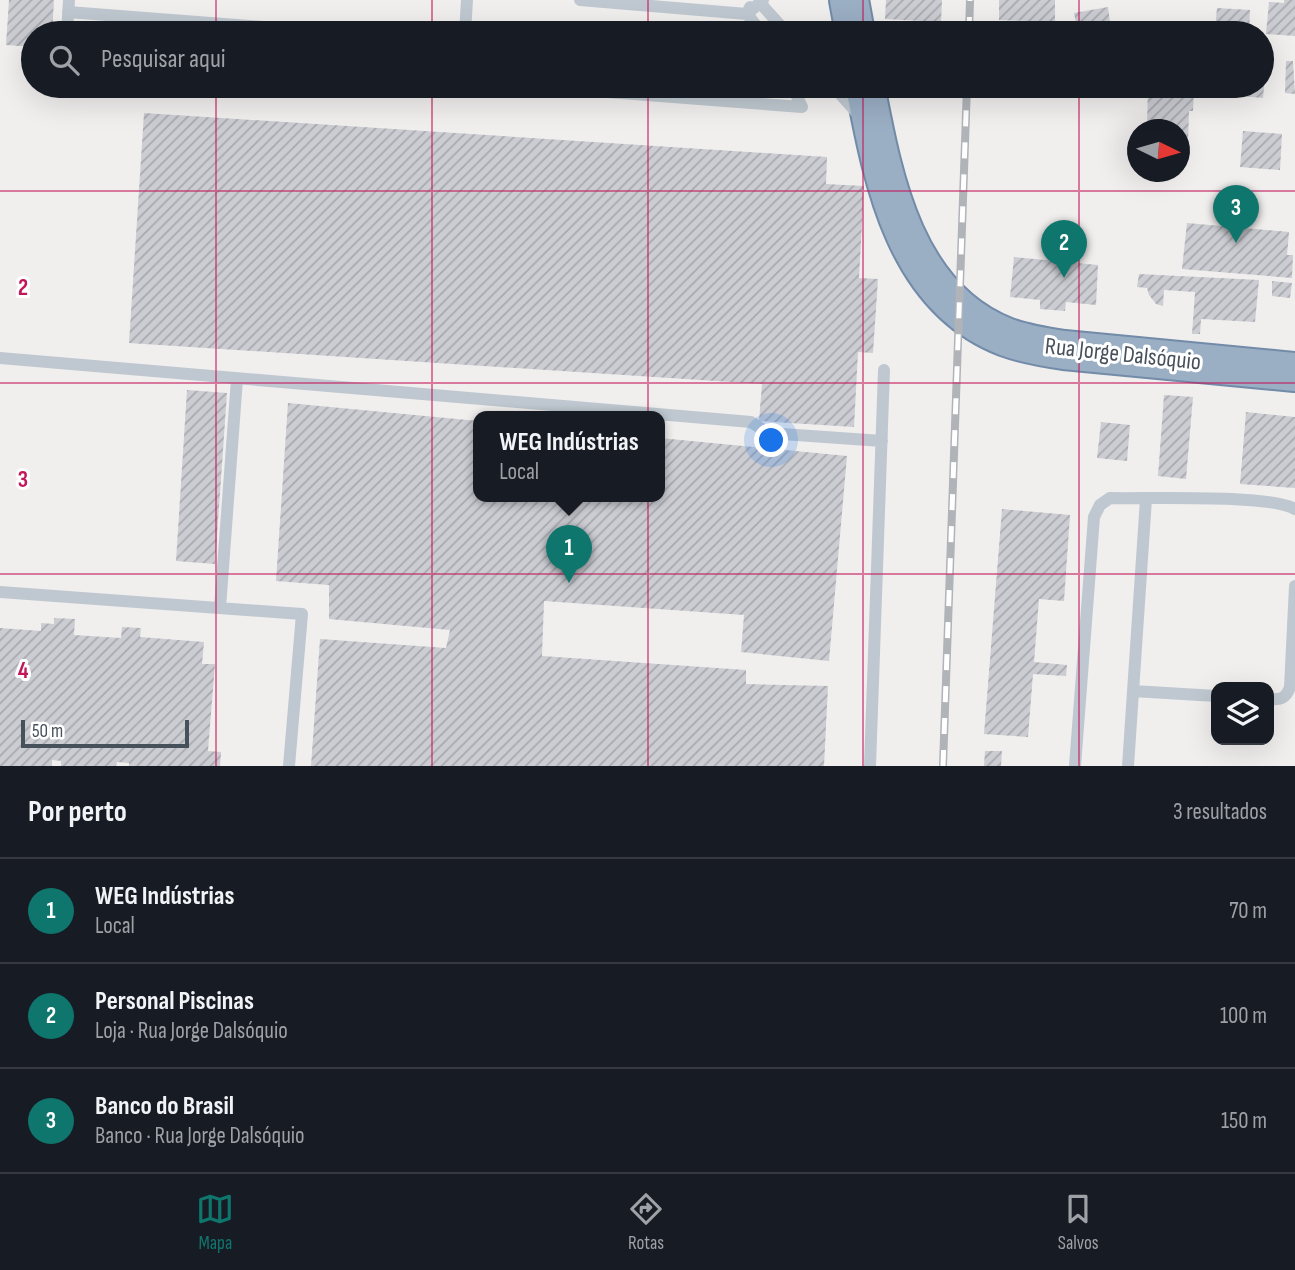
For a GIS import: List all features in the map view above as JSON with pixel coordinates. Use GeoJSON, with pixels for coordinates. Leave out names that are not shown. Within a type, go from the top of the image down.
{"type":"FeatureCollection","features":[{"type":"Feature","properties":{"kind":"highway"},"geometry":{"type":"LineString","coordinates":[[849,0],[853,21]]}},
{"type":"Feature","properties":{"kind":"highway","name":"Rua Jorge Dalsóquio"},"geometry":{"type":"LineString","coordinates":[[867,98],[889,188],[906,235],[929,278],[959,309],[1005,336],[1035,346],[1295,372]]}},
{"type":"Feature","properties":{"kind":"lane"},"geometry":{"type":"LineString","coordinates":[[466,21],[467,0]]}},
{"type":"Feature","properties":{"kind":"lane"},"geometry":{"type":"LineString","coordinates":[[580,0],[747,14],[753,21]]}},
{"type":"Feature","properties":{"kind":"lane"},"geometry":{"type":"LineString","coordinates":[[747,14],[759,1],[776,21]]}},
{"type":"Feature","properties":{"kind":"lane"},"geometry":{"type":"LineString","coordinates":[[69,6],[220,21]]}},
{"type":"Feature","properties":{"kind":"lane"},"geometry":{"type":"LineString","coordinates":[[685,98],[802,107],[798,98]]}},
{"type":"Feature","properties":{"kind":"lane"},"geometry":{"type":"LineString","coordinates":[[844,98],[874,132]]}},
{"type":"Feature","properties":{"kind":"lane"},"geometry":{"type":"LineString","coordinates":[[0,358],[620,411]]}},
{"type":"Feature","properties":{"kind":"lane"},"geometry":{"type":"LineString","coordinates":[[870,766],[884,370]]}},
{"type":"Feature","properties":{"kind":"lane"},"geometry":{"type":"LineString","coordinates":[[220,608],[237,379]]}},
{"type":"Feature","properties":{"kind":"lane"},"geometry":{"type":"LineString","coordinates":[[665,415],[751,422],[768,433],[882,441]]}},
{"type":"Feature","properties":{"kind":"lane"},"geometry":{"type":"LineString","coordinates":[[1075,766],[1094,517],[1100,505],[1110,498],[1270,501],[1295,509]]}},
{"type":"Feature","properties":{"kind":"lane"},"geometry":{"type":"LineString","coordinates":[[1128,766],[1146,499]]}},
{"type":"Feature","properties":{"kind":"lane"},"geometry":{"type":"LineString","coordinates":[[1274,699],[1280,700],[1288,694],[1290,687],[1295,586]]}},
{"type":"Feature","properties":{"kind":"lane"},"geometry":{"type":"LineString","coordinates":[[0,592],[302,614],[289,766]]}},
{"type":"Feature","properties":{"kind":"lane"},"geometry":{"type":"LineString","coordinates":[[1133,691],[1211,696]]}},
{"type":"Feature","properties":{"kind":"building"},"geometry":{"type":"Polygon","coordinates":[[[9,0],[54,0],[53,21],[21,21],[21,46],[6,45],[9,0]]]}},
{"type":"Feature","properties":{"kind":"building"},"geometry":{"type":"Polygon","coordinates":[[[886,0],[942,0],[941,21],[885,19],[886,0]]]}},
{"type":"Feature","properties":{"kind":"building"},"geometry":{"type":"Polygon","coordinates":[[[999,0],[1055,0],[1055,21],[999,20],[999,0]]]}},
{"type":"Feature","properties":{"kind":"building"},"geometry":{"type":"Polygon","coordinates":[[[1284,0],[1295,0],[1295,36],[1274,35],[1274,21],[1267,21],[1269,2],[1284,3],[1284,0]]]}},
{"type":"Feature","properties":{"kind":"building"},"geometry":{"type":"Polygon","coordinates":[[[1108,7],[1110,21],[1076,21],[1074,13],[1108,7]]]}},
{"type":"Feature","properties":{"kind":"building"},"geometry":{"type":"Polygon","coordinates":[[[1217,8],[1250,10],[1250,21],[1216,21],[1217,8]]]}},
{"type":"Feature","properties":{"kind":"building"},"geometry":{"type":"Polygon","coordinates":[[[1286,61],[1293,61],[1295,94],[1285,93],[1286,61]]]}},
{"type":"Feature","properties":{"kind":"building"},"geometry":{"type":"Polygon","coordinates":[[[1148,98],[1194,98],[1193,111],[1189,111],[1189,119],[1147,119],[1148,98]]]}},
{"type":"Feature","properties":{"kind":"building"},"geometry":{"type":"Polygon","coordinates":[[[144,113],[827,157],[826,184],[864,186],[859,278],[878,279],[873,353],[858,352],[854,427],[759,421],[762,384],[129,343],[144,113]]]}},
{"type":"Feature","properties":{"kind":"building"},"geometry":{"type":"Polygon","coordinates":[[[1243,131],[1282,134],[1280,170],[1240,167],[1243,131]]]}},
{"type":"Feature","properties":{"kind":"building"},"geometry":{"type":"Polygon","coordinates":[[[1187,223],[1289,232],[1287,255],[1293,255],[1292,278],[1182,269],[1187,223]]]}},
{"type":"Feature","properties":{"kind":"building"},"geometry":{"type":"Polygon","coordinates":[[[1014,257],[1098,265],[1096,305],[1066,302],[1065,311],[1040,309],[1040,300],[1010,297],[1014,257]]]}},
{"type":"Feature","properties":{"kind":"building"},"geometry":{"type":"Polygon","coordinates":[[[1139,274],[1259,280],[1255,322],[1201,319],[1200,334],[1192,334],[1195,292],[1164,290],[1163,306],[1156,304],[1147,288],[1137,287],[1139,274]]]}},
{"type":"Feature","properties":{"kind":"building"},"geometry":{"type":"Polygon","coordinates":[[[1272,281],[1292,283],[1290,298],[1272,296],[1272,281]]]}},
{"type":"Feature","properties":{"kind":"building"},"geometry":{"type":"Polygon","coordinates":[[[187,390],[227,393],[215,564],[176,561],[187,390]]]}},
{"type":"Feature","properties":{"kind":"building"},"geometry":{"type":"Polygon","coordinates":[[[1164,395],[1193,397],[1186,479],[1158,476],[1164,395]]]}},
{"type":"Feature","properties":{"kind":"building"},"geometry":{"type":"Polygon","coordinates":[[[288,403],[473,421],[473,502],[665,502],[665,438],[847,456],[829,661],[741,652],[744,615],[544,601],[542,656],[746,670],[746,684],[828,686],[824,766],[311,766],[320,639],[446,648],[450,630],[329,619],[329,585],[276,581],[288,403]]]}},
{"type":"Feature","properties":{"kind":"building"},"geometry":{"type":"Polygon","coordinates":[[[1246,412],[1295,417],[1295,488],[1240,484],[1246,412]]]}},
{"type":"Feature","properties":{"kind":"building"},"geometry":{"type":"Polygon","coordinates":[[[1101,422],[1130,425],[1127,461],[1097,458],[1101,422]]]}},
{"type":"Feature","properties":{"kind":"building"},"geometry":{"type":"Polygon","coordinates":[[[1002,509],[1070,515],[1064,601],[1039,599],[1034,662],[1067,665],[1066,676],[1033,674],[1028,737],[984,734],[1002,509]]]}},
{"type":"Feature","properties":{"kind":"building"},"geometry":{"type":"Polygon","coordinates":[[[54,618],[75,619],[74,635],[121,638],[122,627],[141,628],[140,637],[204,642],[202,664],[215,664],[208,751],[221,752],[220,766],[129,766],[129,763],[117,762],[116,766],[61,766],[61,761],[52,760],[52,766],[0,766],[0,628],[41,631],[41,623],[54,624],[54,618]]]}},
{"type":"Feature","properties":{"kind":"building"},"geometry":{"type":"Polygon","coordinates":[[[985,751],[1002,751],[1001,766],[984,766],[985,751]]]}},
{"type":"Feature","properties":{"kind":"railway"},"geometry":{"type":"LineString","coordinates":[[969,21],[970,0]]}},
{"type":"Feature","properties":{"kind":"railway"},"geometry":{"type":"LineString","coordinates":[[943,766],[967,98]]}},
{"type":"Feature","properties":{"kind":"place","name":"Banco do Brasil"},"geometry":{"type":"Point","coordinates":[1236,243]}},
{"type":"Feature","properties":{"kind":"place","name":"Personal Piscinas"},"geometry":{"type":"Point","coordinates":[1064,278]}},
{"type":"Feature","properties":{"kind":"place","name":"WEG Indústrias"},"geometry":{"type":"Point","coordinates":[569,583]}}]}
